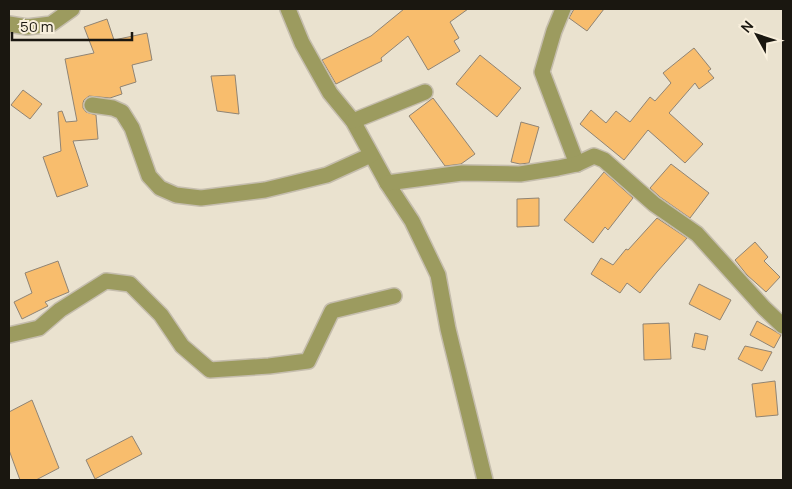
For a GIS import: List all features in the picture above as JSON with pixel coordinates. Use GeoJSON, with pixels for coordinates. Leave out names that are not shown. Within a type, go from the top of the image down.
{"type":"FeatureCollection","features":[{"type":"Feature","properties":{"kind":"street"},"geometry":{"type":"LineString","coordinates":[[9,16],[12,9]]}},
{"type":"Feature","properties":{"kind":"street"},"geometry":{"type":"LineString","coordinates":[[9,24],[27,27],[51,24],[72,9]]}},
{"type":"Feature","properties":{"kind":"street"},"geometry":{"type":"LineString","coordinates":[[288,9],[302,43],[330,93],[353,121],[387,183],[412,221],[438,275],[448,328],[485,480]]}},
{"type":"Feature","properties":{"kind":"street"},"geometry":{"type":"LineString","coordinates":[[563,9],[554,30],[542,72],[578,164]]}},
{"type":"Feature","properties":{"kind":"street"},"geometry":{"type":"LineString","coordinates":[[353,121],[425,92]]}},
{"type":"Feature","properties":{"kind":"street"},"geometry":{"type":"LineString","coordinates":[[92,105],[113,108],[122,112],[132,128],[149,176],[160,188],[176,195],[201,198],[265,190],[327,174],[371,155]]}},
{"type":"Feature","properties":{"kind":"street"},"geometry":{"type":"LineString","coordinates":[[387,183],[462,173],[520,174],[578,164],[594,156],[604,160],[654,204],[697,234],[764,308],[783,326]]}},
{"type":"Feature","properties":{"kind":"street"},"geometry":{"type":"LineString","coordinates":[[9,335],[40,328],[60,310],[106,281],[130,284],[162,315],[182,346],[210,370],[268,366],[308,361],[332,311],[394,296]]}},
{"type":"Feature","properties":{"kind":"building"},"geometry":{"type":"Polygon","coordinates":[[[404,9],[468,9],[450,22],[459,38],[454,41],[460,51],[428,70],[408,36],[381,58],[382,61],[336,84],[322,60],[371,36],[404,9]]]}},
{"type":"Feature","properties":{"kind":"building"},"geometry":{"type":"Polygon","coordinates":[[[574,9],[604,9],[587,31],[569,18],[574,9]]]}},
{"type":"Feature","properties":{"kind":"building"},"geometry":{"type":"Polygon","coordinates":[[[107,19],[114,40],[147,33],[152,60],[132,65],[136,82],[120,87],[122,94],[110,98],[89,96],[84,100],[83,108],[86,112],[96,115],[98,139],[73,141],[88,186],[57,197],[43,157],[61,151],[58,112],[62,111],[66,122],[77,121],[65,59],[94,53],[84,27],[107,19]]]}},
{"type":"Feature","properties":{"kind":"building"},"geometry":{"type":"Polygon","coordinates":[[[694,48],[711,69],[708,71],[714,78],[699,89],[695,83],[669,113],[703,144],[685,163],[648,130],[624,160],[580,124],[591,110],[606,123],[616,111],[630,122],[650,97],[655,101],[671,83],[663,73],[694,48]]]}},
{"type":"Feature","properties":{"kind":"building"},"geometry":{"type":"Polygon","coordinates":[[[480,55],[521,88],[497,117],[456,84],[480,55]]]}},
{"type":"Feature","properties":{"kind":"building"},"geometry":{"type":"Polygon","coordinates":[[[235,75],[239,114],[217,111],[211,76],[235,75]]]}},
{"type":"Feature","properties":{"kind":"building"},"geometry":{"type":"Polygon","coordinates":[[[23,90],[42,104],[30,119],[11,105],[23,90]]]}},
{"type":"Feature","properties":{"kind":"building"},"geometry":{"type":"Polygon","coordinates":[[[433,98],[475,154],[461,164],[445,166],[409,116],[433,98]]]}},
{"type":"Feature","properties":{"kind":"building"},"geometry":{"type":"Polygon","coordinates":[[[521,122],[539,127],[529,163],[520,164],[511,162],[521,122]]]}},
{"type":"Feature","properties":{"kind":"building"},"geometry":{"type":"Polygon","coordinates":[[[671,164],[709,193],[690,218],[650,188],[671,164]]]}},
{"type":"Feature","properties":{"kind":"building"},"geometry":{"type":"Polygon","coordinates":[[[604,172],[633,198],[608,230],[605,227],[593,243],[564,220],[604,172]]]}},
{"type":"Feature","properties":{"kind":"building"},"geometry":{"type":"Polygon","coordinates":[[[539,198],[539,226],[517,227],[517,199],[539,198]]]}},
{"type":"Feature","properties":{"kind":"building"},"geometry":{"type":"Polygon","coordinates":[[[657,218],[687,238],[640,293],[627,283],[620,293],[591,274],[601,258],[613,265],[657,218]]]}},
{"type":"Feature","properties":{"kind":"building"},"geometry":{"type":"Polygon","coordinates":[[[755,242],[768,257],[764,261],[780,277],[766,292],[747,275],[735,260],[755,242]]]}},
{"type":"Feature","properties":{"kind":"building"},"geometry":{"type":"Polygon","coordinates":[[[58,261],[69,292],[45,302],[48,306],[22,319],[14,302],[32,293],[25,273],[58,261]]]}},
{"type":"Feature","properties":{"kind":"building"},"geometry":{"type":"Polygon","coordinates":[[[699,284],[731,300],[720,320],[689,304],[699,284]]]}},
{"type":"Feature","properties":{"kind":"building"},"geometry":{"type":"Polygon","coordinates":[[[757,321],[781,335],[774,348],[750,335],[757,321]]]}},
{"type":"Feature","properties":{"kind":"building"},"geometry":{"type":"Polygon","coordinates":[[[669,323],[671,359],[644,360],[643,324],[669,323]]]}},
{"type":"Feature","properties":{"kind":"building"},"geometry":{"type":"Polygon","coordinates":[[[695,333],[708,336],[705,350],[692,347],[695,333]]]}},
{"type":"Feature","properties":{"kind":"building"},"geometry":{"type":"Polygon","coordinates":[[[745,346],[772,352],[762,371],[738,359],[745,346]]]}},
{"type":"Feature","properties":{"kind":"building"},"geometry":{"type":"Polygon","coordinates":[[[775,381],[778,415],[756,417],[752,384],[775,381]]]}},
{"type":"Feature","properties":{"kind":"building"},"geometry":{"type":"Polygon","coordinates":[[[32,400],[59,468],[36,480],[20,480],[9,450],[9,412],[32,400]]]}},
{"type":"Feature","properties":{"kind":"building"},"geometry":{"type":"Polygon","coordinates":[[[132,436],[142,454],[95,479],[86,460],[132,436]]]}}]}
